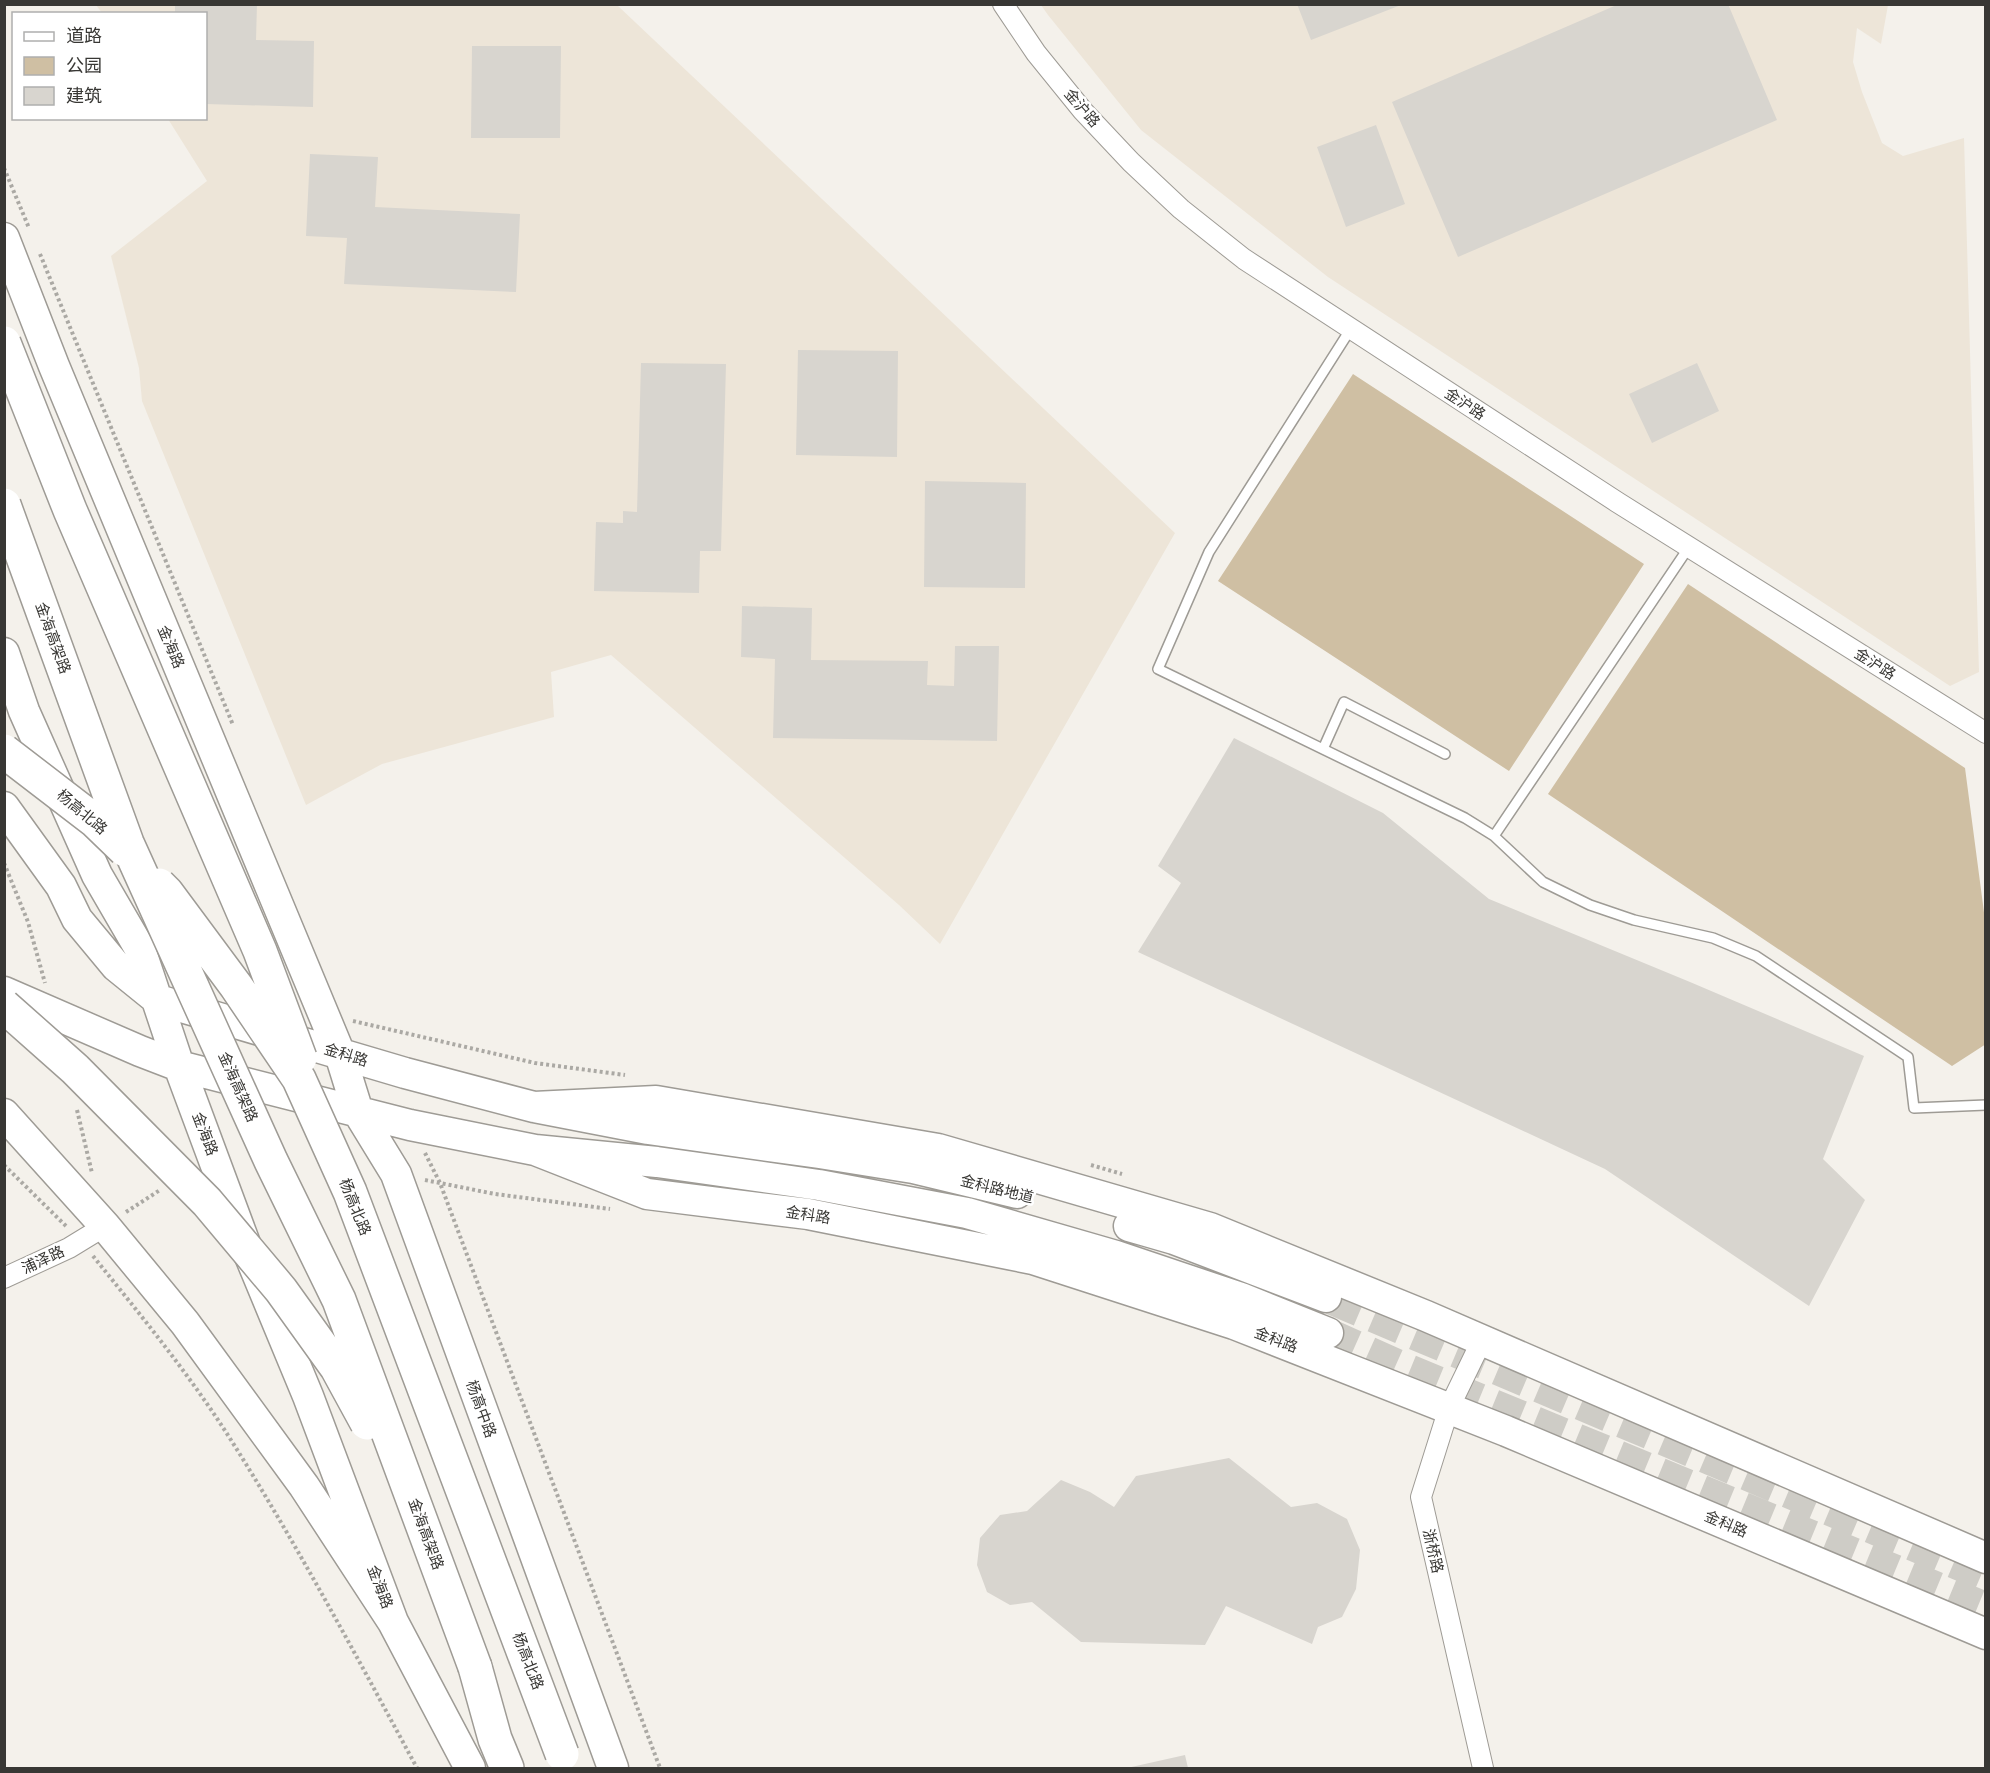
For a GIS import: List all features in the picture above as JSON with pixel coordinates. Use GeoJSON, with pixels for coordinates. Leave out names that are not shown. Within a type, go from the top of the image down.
{"type":"FeatureCollection","features":[{"type":"Feature","properties":{"kind":"highway"},"geometry":{"type":"LineString","coordinates":[[4,343],[70,510],[260,951],[350,1192]]}},
{"type":"Feature","properties":{"kind":"highway","name":"金海高架路"},"geometry":{"type":"LineString","coordinates":[[4,505],[127,843],[266,1150],[339,1300],[475,1667]]}},
{"type":"Feature","properties":{"kind":"highway","name":"杨高北路"},"geometry":{"type":"LineString","coordinates":[[4,751],[96,820],[167,893],[236,986],[299,1079],[350,1192],[565,1761]]}},
{"type":"Feature","properties":{"kind":"highway"},"geometry":{"type":"LineString","coordinates":[[4,1006],[75,1069],[207,1202],[281,1290],[330,1359],[369,1427],[475,1667],[495,1739],[507,1768]]}},
{"type":"Feature","properties":{"kind":"main road","name":"金海路"},"geometry":{"type":"LineString","coordinates":[[18,236],[54,366],[340,1054]]}},
{"type":"Feature","properties":{"kind":"main road","name":"金海路"},"geometry":{"type":"LineString","coordinates":[[4,653],[24,711],[97,875],[140,950],[247,1249],[308,1396],[393,1622]]}},
{"type":"Feature","properties":{"kind":"main road"},"geometry":{"type":"LineString","coordinates":[[4,807],[61,886],[77,919],[116,966],[158,1000]]}},
{"type":"Feature","properties":{"kind":"main road"},"geometry":{"type":"LineString","coordinates":[[4,992],[180,1066]]}},
{"type":"Feature","properties":{"kind":"main road","name":"金科路"},"geometry":{"type":"LineString","coordinates":[[158,1000],[391,1069],[534,1107],[648,1129]]}},
{"type":"Feature","properties":{"kind":"main road","name":"杨高中路"},"geometry":{"type":"LineString","coordinates":[[340,1054],[358,1112],[396,1174],[613,1768]]}},
{"type":"Feature","properties":{"kind":"main road","name":"金科路"},"geometry":{"type":"LineString","coordinates":[[180,1066],[410,1125],[535,1150],[657,1162]]}},
{"type":"Feature","properties":{"kind":"main road","name":"金科路"},"geometry":{"type":"LineString","coordinates":[[534,1107],[656,1101],[938,1149],[1210,1228],[1482,1340],[1986,1557]]}},
{"type":"Feature","properties":{"kind":"main road"},"geometry":{"type":"LineString","coordinates":[[4,1114],[93,1233],[185,1323],[304,1486],[393,1622],[470,1768]]}},
{"type":"Feature","properties":{"kind":"main road","name":"金科路地道"},"geometry":{"type":"LineString","coordinates":[[648,1129],[913,1168],[985,1184],[1174,1239],[1332,1300]]}},
{"type":"Feature","properties":{"kind":"main road","name":"金科路"},"geometry":{"type":"LineString","coordinates":[[535,1150],[647,1194],[808,1214],[1033,1259],[1234,1324],[1449,1408],[1986,1634]]}},
{"type":"Feature","properties":{"kind":"main road","name":"金科路地道"},"geometry":{"type":"LineString","coordinates":[[657,1162],[819,1185],[967,1214],[1116,1256],[1240,1298],[1328,1333]]}},
{"type":"Feature","properties":{"kind":"street","name":"金沪路"},"geometry":{"type":"LineString","coordinates":[[1003,4],[1036,52],[1083,111],[1139,170],[1181,209],[1244,259],[1350,330],[1689,547],[1986,733]]}},
{"type":"Feature","properties":{"kind":"street","name":"浦泽路"},"geometry":{"type":"LineString","coordinates":[[4,1278],[69,1248],[93,1233]]}},
{"type":"Feature","properties":{"kind":"street","name":"浙桥路"},"geometry":{"type":"LineString","coordinates":[[1482,1340],[1449,1408],[1420,1497],[1483,1768]]}},
{"type":"Feature","properties":{"kind":"lane"},"geometry":{"type":"LineString","coordinates":[[1350,330],[1209,552],[1158,669],[1465,818],[1494,837],[1543,882],[1590,905],[1634,920],[1713,938],[1756,956],[1908,1057],[1914,1108],[1986,1105]]}},
{"type":"Feature","properties":{"kind":"lane"},"geometry":{"type":"LineString","coordinates":[[1494,837],[1689,547]]}},
{"type":"Feature","properties":{"kind":"lane"},"geometry":{"type":"LineString","coordinates":[[1323,749],[1344,702],[1445,754]]}},
{"type":"Feature","properties":{"kind":"path"},"geometry":{"type":"LineString","coordinates":[[4,168],[18,236]]}},
{"type":"Feature","properties":{"kind":"path"},"geometry":{"type":"LineString","coordinates":[[36,244],[234,726]]}},
{"type":"Feature","properties":{"kind":"path"},"geometry":{"type":"LineString","coordinates":[[351,1011],[391,1069]]}},
{"type":"Feature","properties":{"kind":"path"},"geometry":{"type":"LineString","coordinates":[[410,1125],[440,1183],[660,1768]]}},
{"type":"Feature","properties":{"kind":"path"},"geometry":{"type":"LineString","coordinates":[[4,1165],[93,1233],[167,1347],[236,1447],[329,1608],[417,1768]]}},
{"type":"Feature","properties":{"kind":"path"},"geometry":{"type":"LineString","coordinates":[[440,1183],[495,1194],[611,1209]]}},
{"type":"Feature","properties":{"kind":"shaded area"},"geometry":{"type":"Polygon","coordinates":[[[96,5],[617,5],[1175,533],[940,944],[899,905],[611,655],[551,672],[554,717],[382,764],[306,805],[142,401],[139,368],[111,256],[207,181],[169,120],[207,120],[207,12],[101,12],[96,5]]]}},
{"type":"Feature","properties":{"kind":"shaded area"},"geometry":{"type":"Polygon","coordinates":[[[1041,5],[1888,5],[1881,44],[1857,28],[1853,62],[1882,143],[1903,156],[1964,138],[1979,672],[1950,686],[1328,277],[1141,130],[1041,5]]]}},
{"type":"Feature","properties":{"kind":"green space"},"geometry":{"type":"Polygon","coordinates":[[[1353,374],[1644,564],[1509,771],[1218,581],[1353,374]]]}},
{"type":"Feature","properties":{"kind":"green space"},"geometry":{"type":"Polygon","coordinates":[[[1688,584],[1965,768],[1985,920],[1986,1044],[1952,1066],[1548,794],[1688,584]]]}},
{"type":"Feature","properties":{"kind":"building"},"geometry":{"type":"Polygon","coordinates":[[[175,4],[257,4],[256,40],[314,41],[313,107],[207,104],[207,12],[175,12],[175,4]]]}},
{"type":"Feature","properties":{"kind":"building"},"geometry":{"type":"Polygon","coordinates":[[[1297,4],[1401,4],[1401,5],[1311,40],[1297,4]]]}},
{"type":"Feature","properties":{"kind":"building"},"geometry":{"type":"Polygon","coordinates":[[[1619,4],[1728,4],[1777,120],[1458,257],[1392,102],[1619,4]]]}},
{"type":"Feature","properties":{"kind":"building"},"geometry":{"type":"Polygon","coordinates":[[[472,46],[561,46],[560,138],[471,138],[472,46]]]}},
{"type":"Feature","properties":{"kind":"building"},"geometry":{"type":"Polygon","coordinates":[[[1376,125],[1405,204],[1346,227],[1317,147],[1376,125]]]}},
{"type":"Feature","properties":{"kind":"building"},"geometry":{"type":"Polygon","coordinates":[[[310,154],[378,157],[375,207],[520,214],[516,292],[344,284],[347,238],[306,236],[310,154]]]}},
{"type":"Feature","properties":{"kind":"building"},"geometry":{"type":"Polygon","coordinates":[[[798,350],[898,351],[897,457],[796,455],[798,350]]]}},
{"type":"Feature","properties":{"kind":"building"},"geometry":{"type":"Polygon","coordinates":[[[641,363],[726,364],[721,551],[700,551],[699,593],[594,591],[596,522],[623,523],[623,511],[637,512],[641,363]]]}},
{"type":"Feature","properties":{"kind":"building"},"geometry":{"type":"Polygon","coordinates":[[[1697,363],[1719,411],[1652,443],[1629,394],[1697,363]]]}},
{"type":"Feature","properties":{"kind":"building"},"geometry":{"type":"Polygon","coordinates":[[[925,481],[1026,483],[1025,588],[924,587],[925,481]]]}},
{"type":"Feature","properties":{"kind":"building"},"geometry":{"type":"Polygon","coordinates":[[[742,606],[812,608],[811,660],[928,661],[927,685],[954,686],[955,646],[999,646],[997,741],[773,738],[775,659],[741,657],[742,606]]]}},
{"type":"Feature","properties":{"kind":"building"},"geometry":{"type":"Polygon","coordinates":[[[1234,738],[1383,813],[1489,899],[1864,1056],[1823,1159],[1865,1200],[1809,1306],[1605,1169],[1138,952],[1181,883],[1158,866],[1234,738]]]}},
{"type":"Feature","properties":{"kind":"building"},"geometry":{"type":"Polygon","coordinates":[[[1229,1458],[1291,1507],[1317,1503],[1347,1519],[1360,1550],[1356,1589],[1342,1617],[1318,1627],[1312,1644],[1226,1606],[1205,1645],[1081,1642],[1032,1602],[1010,1605],[987,1592],[977,1565],[980,1538],[1000,1515],[1027,1511],[1061,1480],[1090,1492],[1114,1507],[1136,1476],[1229,1458]]]}},
{"type":"Feature","properties":{"kind":"building"},"geometry":{"type":"Polygon","coordinates":[[[1185,1755],[1188,1768],[1127,1768],[1185,1755]]]}},
{"type":"Feature","properties":{"kind":"tunnel"},"geometry":{"type":"LineString","coordinates":[[1332,1300],[1986,1577]]}},
{"type":"Feature","properties":{"kind":"tunnel"},"geometry":{"type":"LineString","coordinates":[[1328,1333],[1406,1368],[1986,1607]]}}]}
